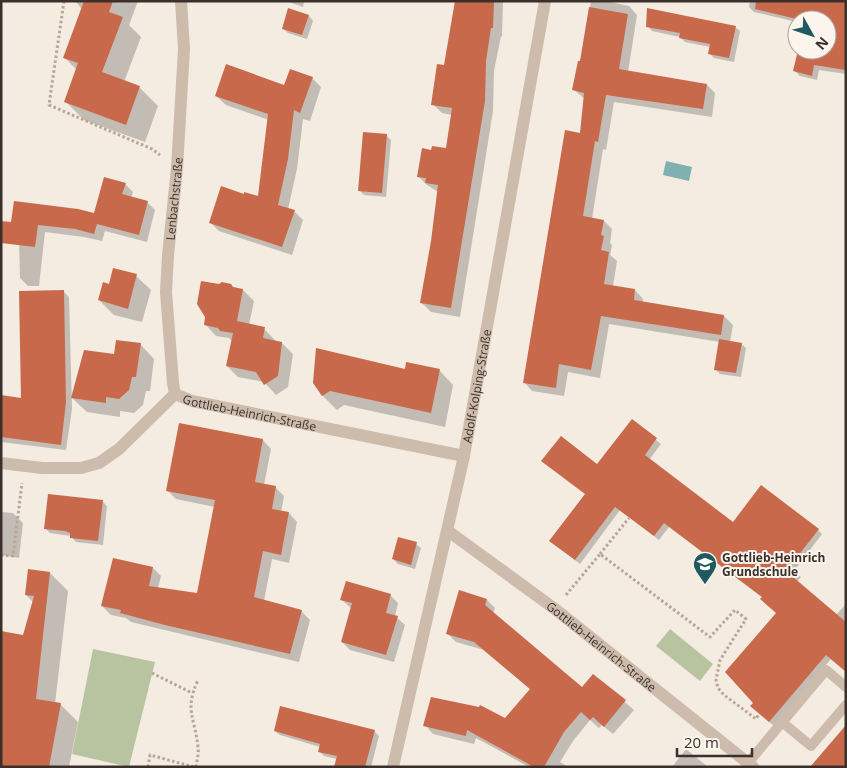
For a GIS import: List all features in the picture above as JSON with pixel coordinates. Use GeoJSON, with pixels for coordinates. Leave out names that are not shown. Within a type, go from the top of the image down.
{"type":"FeatureCollection","features":[{"type":"Feature","properties":{"kind":"street","name":"Lenbachstraße"},"geometry":{"type":"LineString","coordinates":[[175,394],[166,292],[177,168],[184,48],[181,1]]}},
{"type":"Feature","properties":{"kind":"street","name":"Adolf-Kolping-Straße"},"geometry":{"type":"LineString","coordinates":[[393,767],[464,456],[545,1]]}},
{"type":"Feature","properties":{"kind":"street","name":"Gottlieb-Heinrich-Straße"},"geometry":{"type":"LineString","coordinates":[[1,462],[42,468],[81,468],[99,463],[120,449],[175,394],[192,401],[464,456]]}},
{"type":"Feature","properties":{"kind":"street","name":"Gottlieb-Heinrich-Straße"},"geometry":{"type":"LineString","coordinates":[[448,530],[555,609],[750,765]]}},
{"type":"Feature","properties":{"kind":"lane"},"geometry":{"type":"LineString","coordinates":[[750,765],[782,722],[826,670],[846,687]]}},
{"type":"Feature","properties":{"kind":"lane"},"geometry":{"type":"LineString","coordinates":[[782,722],[811,746],[846,705]]}},
{"type":"Feature","properties":{"kind":"path"},"geometry":{"type":"LineString","coordinates":[[64,1],[49,105],[152,149],[177,168]]}},
{"type":"Feature","properties":{"kind":"path"},"geometry":{"type":"LineString","coordinates":[[1,555],[13,556],[24,465]]}},
{"type":"Feature","properties":{"kind":"path"},"geometry":{"type":"LineString","coordinates":[[555,609],[629,518]]}},
{"type":"Feature","properties":{"kind":"path"},"geometry":{"type":"LineString","coordinates":[[600,554],[710,638],[735,610],[746,619],[720,660],[716,680],[718,688],[724,696],[756,719],[759,714]]}},
{"type":"Feature","properties":{"kind":"path"},"geometry":{"type":"LineString","coordinates":[[152,673],[192,693]]}},
{"type":"Feature","properties":{"kind":"path"},"geometry":{"type":"LineString","coordinates":[[148,767],[150,755],[195,767],[199,748],[190,715],[192,693],[198,680]]}},
{"type":"Feature","properties":{"kind":"green space"},"geometry":{"type":"Polygon","coordinates":[[[670,629],[713,664],[700,681],[656,646],[670,629]]]}},
{"type":"Feature","properties":{"kind":"green space"},"geometry":{"type":"Polygon","coordinates":[[[93,649],[155,662],[129,767],[72,754],[93,649]]]}},
{"type":"Feature","properties":{"kind":"water"},"geometry":{"type":"Polygon","coordinates":[[[666,161],[692,167],[689,181],[663,175],[666,161]]]}},
{"type":"Feature","properties":{"kind":"building"},"geometry":{"type":"Polygon","coordinates":[[[84,1],[113,1],[109,12],[123,17],[102,72],[140,86],[126,125],[64,102],[78,63],[63,58],[84,1]]]}},
{"type":"Feature","properties":{"kind":"building"},"geometry":{"type":"Polygon","coordinates":[[[455,1],[494,1],[493,28],[491,28],[486,61],[485,101],[451,308],[420,303],[431,241],[438,185],[425,183],[426,178],[417,177],[422,148],[431,150],[432,146],[446,148],[452,108],[431,105],[437,64],[444,65],[455,1]]]}},
{"type":"Feature","properties":{"kind":"building"},"geometry":{"type":"Polygon","coordinates":[[[756,1],[846,1],[846,70],[814,65],[812,76],[793,71],[796,60],[837,60],[837,10],[787,10],[787,17],[755,9],[756,1]]]}},
{"type":"Feature","properties":{"kind":"building"},"geometry":{"type":"Polygon","coordinates":[[[589,7],[628,14],[619,69],[707,84],[703,109],[606,95],[598,142],[595,141],[583,216],[604,220],[601,235],[604,236],[601,250],[609,252],[604,284],[635,289],[634,300],[724,315],[721,335],[601,316],[591,370],[559,364],[556,388],[523,383],[565,130],[580,133],[584,93],[572,90],[578,61],[580,61],[589,7]]]}},
{"type":"Feature","properties":{"kind":"building"},"geometry":{"type":"Polygon","coordinates":[[[288,8],[309,15],[302,35],[282,29],[288,8]]]}},
{"type":"Feature","properties":{"kind":"building"},"geometry":{"type":"Polygon","coordinates":[[[647,8],[736,26],[729,58],[708,54],[710,44],[679,38],[680,33],[646,27],[647,8]]]}},
{"type":"Feature","properties":{"kind":"building"},"geometry":{"type":"Polygon","coordinates":[[[226,64],[284,85],[290,69],[313,77],[300,113],[294,110],[288,159],[278,205],[295,210],[282,247],[209,223],[221,186],[244,194],[244,192],[258,196],[268,114],[215,96],[226,64]]]}},
{"type":"Feature","properties":{"kind":"building"},"geometry":{"type":"Polygon","coordinates":[[[363,132],[387,134],[382,193],[358,191],[363,132]]]}},
{"type":"Feature","properties":{"kind":"building"},"geometry":{"type":"Polygon","coordinates":[[[104,177],[126,183],[122,194],[148,201],[139,235],[97,224],[94,234],[75,229],[38,225],[35,247],[1,243],[1,221],[11,222],[14,201],[78,209],[94,213],[104,177]]]}},
{"type":"Feature","properties":{"kind":"building"},"geometry":{"type":"Polygon","coordinates":[[[113,268],[137,274],[128,309],[98,300],[103,282],[109,284],[113,268]]]}},
{"type":"Feature","properties":{"kind":"building"},"geometry":{"type":"Polygon","coordinates":[[[201,281],[219,284],[222,282],[243,289],[237,321],[265,327],[263,338],[282,342],[278,376],[264,385],[256,372],[226,366],[233,333],[220,331],[218,328],[204,325],[205,317],[197,304],[201,281]]]}},
{"type":"Feature","properties":{"kind":"building"},"geometry":{"type":"Polygon","coordinates":[[[64,290],[66,402],[61,445],[1,437],[1,395],[21,398],[19,291],[64,290]]]}},
{"type":"Feature","properties":{"kind":"building"},"geometry":{"type":"Polygon","coordinates":[[[719,339],[742,343],[736,373],[714,370],[719,339]]]}},
{"type":"Feature","properties":{"kind":"building"},"geometry":{"type":"Polygon","coordinates":[[[116,340],[141,343],[136,377],[132,377],[129,390],[119,399],[106,397],[106,403],[71,398],[84,350],[114,354],[116,340]]]}},
{"type":"Feature","properties":{"kind":"building"},"geometry":{"type":"Polygon","coordinates":[[[316,348],[405,369],[406,362],[440,369],[431,413],[330,391],[322,396],[313,383],[316,348]]]}},
{"type":"Feature","properties":{"kind":"building"},"geometry":{"type":"Polygon","coordinates":[[[632,419],[657,438],[645,455],[733,522],[761,485],[819,529],[790,566],[798,572],[793,577],[846,622],[846,672],[826,655],[769,722],[750,706],[753,703],[725,672],[776,613],[760,599],[762,597],[664,523],[654,536],[615,507],[575,560],[549,541],[585,494],[541,461],[561,436],[597,464],[632,419]]]}},
{"type":"Feature","properties":{"kind":"building"},"geometry":{"type":"Polygon","coordinates":[[[179,423],[263,439],[255,482],[276,486],[272,509],[289,512],[281,555],[263,551],[254,597],[302,610],[290,654],[165,625],[120,613],[121,610],[101,606],[113,558],[153,567],[149,586],[197,593],[215,500],[166,491],[179,423]]]}},
{"type":"Feature","properties":{"kind":"building"},"geometry":{"type":"Polygon","coordinates":[[[48,494],[103,500],[98,541],[70,538],[70,533],[65,531],[44,529],[48,494]]]}},
{"type":"Feature","properties":{"kind":"building"},"geometry":{"type":"Polygon","coordinates":[[[398,537],[417,542],[411,565],[392,559],[398,537]]]}},
{"type":"Feature","properties":{"kind":"building"},"geometry":{"type":"Polygon","coordinates":[[[28,569],[50,572],[36,699],[61,703],[49,767],[1,767],[1,631],[23,635],[34,596],[25,595],[28,569]]]}},
{"type":"Feature","properties":{"kind":"building"},"geometry":{"type":"Polygon","coordinates":[[[346,581],[391,594],[386,613],[398,616],[386,655],[341,642],[352,603],[340,600],[346,581]]]}},
{"type":"Feature","properties":{"kind":"building"},"geometry":{"type":"Polygon","coordinates":[[[459,590],[487,599],[485,605],[582,687],[593,674],[626,700],[604,727],[593,717],[590,720],[581,712],[564,732],[544,767],[534,767],[467,730],[466,736],[423,726],[431,697],[479,707],[480,705],[505,718],[530,689],[474,642],[446,634],[459,590]]]}},
{"type":"Feature","properties":{"kind":"building"},"geometry":{"type":"Polygon","coordinates":[[[280,706],[375,730],[365,767],[334,767],[337,756],[318,752],[320,744],[274,731],[280,706]]]}},
{"type":"Feature","properties":{"kind":"building"},"geometry":{"type":"Polygon","coordinates":[[[846,725],[846,767],[810,767],[846,725]]]}},
{"type":"Feature","properties":{"kind":"place","name":"Gottlieb-Heinrich Grundschule"},"geometry":{"type":"Point","coordinates":[705,585]}}]}
